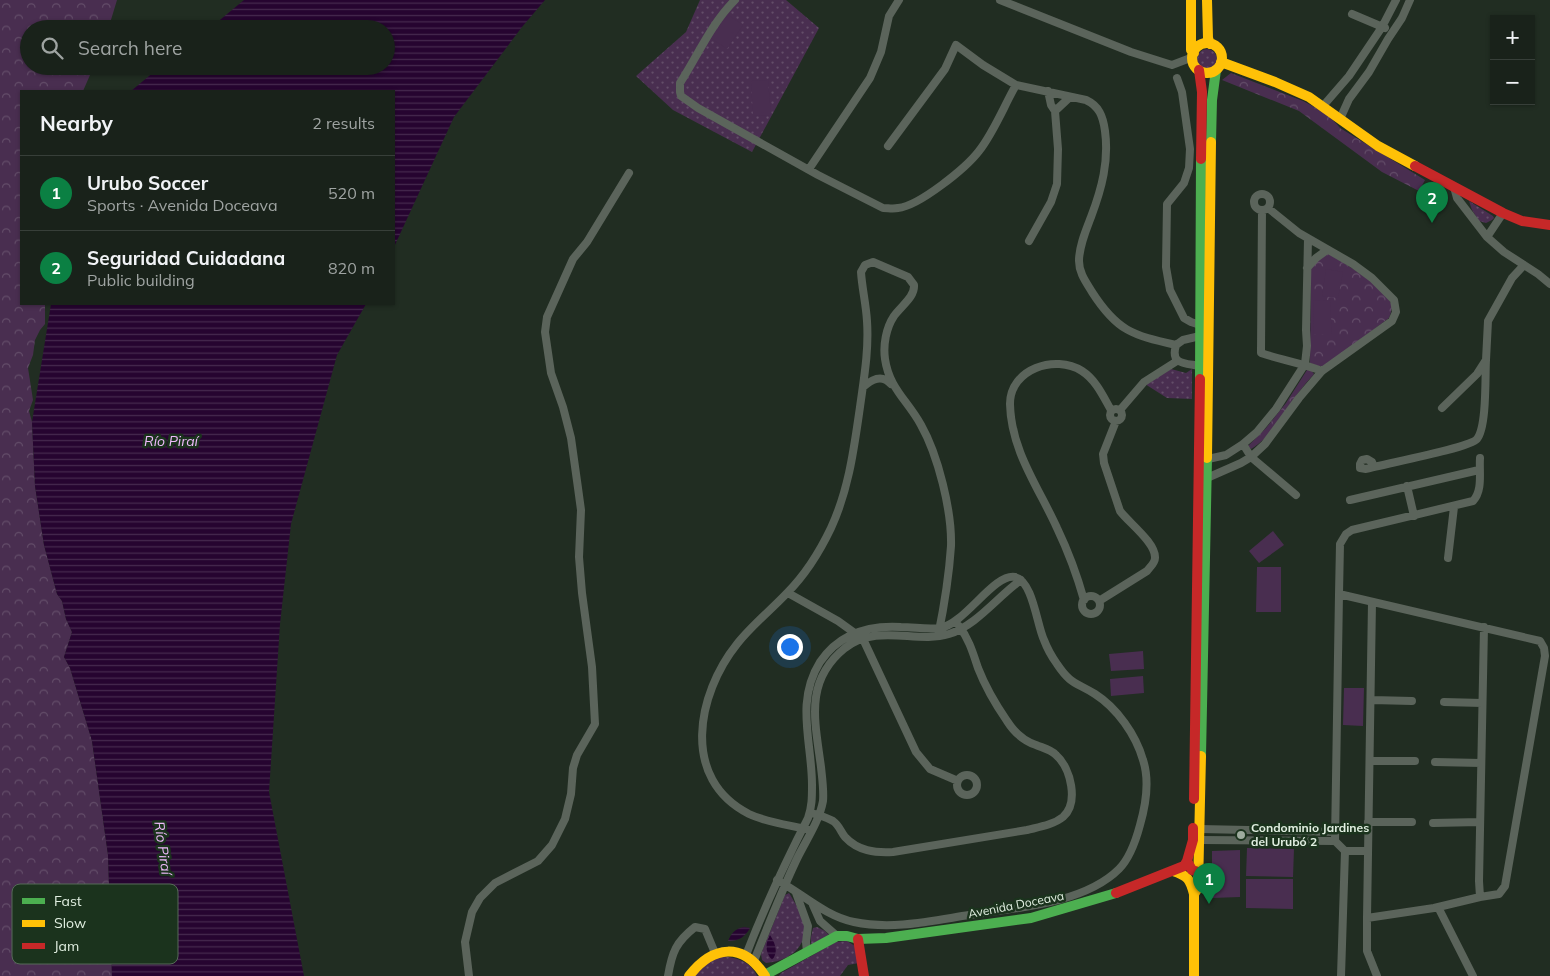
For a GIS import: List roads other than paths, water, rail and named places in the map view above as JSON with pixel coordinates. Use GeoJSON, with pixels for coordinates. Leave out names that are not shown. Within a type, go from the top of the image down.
{"type":"FeatureCollection","features":[{"type":"Feature","properties":{"kind":"main road"},"geometry":{"type":"LineString","coordinates":[[1210,44],[1208,38],[1207,2],[1191,2],[1191,50],[1195,67],[1199,70],[1208,73],[1219,66],[1275,82],[1309,97],[1378,146],[1454,187],[1522,221],[1550,225]]}},
{"type":"Feature","properties":{"kind":"main road"},"geometry":{"type":"LineString","coordinates":[[1193,55],[1200,46],[1210,44],[1218,48],[1222,57],[1212,100],[1193,840],[1187,861],[1192,870],[1198,872]]}},
{"type":"Feature","properties":{"kind":"main road"},"geometry":{"type":"LineString","coordinates":[[1194,894],[1198,888],[1200,834],[1207,478],[1203,458],[1200,366],[1202,92],[1199,70]]}},
{"type":"Feature","properties":{"kind":"main road","name":"Avenida Doceava"},"geometry":{"type":"LineString","coordinates":[[837,936],[858,939],[895,937],[1031,918],[1104,898],[1173,871],[1184,866],[1187,861]]}},
{"type":"Feature","properties":{"kind":"main road"},"geometry":{"type":"LineString","coordinates":[[1173,871],[1185,875],[1191,883],[1194,894],[1194,976]]}},
{"type":"Feature","properties":{"kind":"main road"},"geometry":{"type":"LineString","coordinates":[[689,976],[695,966],[704,958],[726,951],[736,952],[750,958],[765,975],[837,936]]}},
{"type":"Feature","properties":{"kind":"main road"},"geometry":{"type":"LineString","coordinates":[[858,939],[864,976]]}},
{"type":"Feature","properties":{"kind":"street"},"geometry":{"type":"LineString","coordinates":[[735,0],[710,31],[680,83],[681,96],[698,108],[883,208],[898,208],[911,204],[927,195],[978,152],[1016,85]]}},
{"type":"Feature","properties":{"kind":"street"},"geometry":{"type":"LineString","coordinates":[[809,169],[870,78],[881,52],[889,16],[899,0]]}},
{"type":"Feature","properties":{"kind":"street"},"geometry":{"type":"LineString","coordinates":[[1000,0],[1132,52],[1172,65],[1193,55]]}},
{"type":"Feature","properties":{"kind":"street"},"geometry":{"type":"LineString","coordinates":[[1323,106],[1382,27],[1396,0]]}},
{"type":"Feature","properties":{"kind":"street"},"geometry":{"type":"LineString","coordinates":[[1340,119],[1349,99],[1369,72],[1394,32],[1410,0]]}},
{"type":"Feature","properties":{"kind":"street"},"geometry":{"type":"LineString","coordinates":[[1352,14],[1394,32]]}},
{"type":"Feature","properties":{"kind":"street"},"geometry":{"type":"LineString","coordinates":[[888,146],[945,69],[956,46],[1016,85],[1086,100],[1094,104],[1101,112],[1104,125],[1106,163],[1080,252],[1080,270],[1095,296],[1117,324],[1150,339],[1176,345]]}},
{"type":"Feature","properties":{"kind":"street"},"geometry":{"type":"LineString","coordinates":[[1177,78],[1182,92],[1190,149],[1189,168],[1184,183],[1167,204],[1166,267],[1170,290],[1184,318],[1200,325]]}},
{"type":"Feature","properties":{"kind":"street"},"geometry":{"type":"LineString","coordinates":[[1030,241],[1051,202],[1056,184],[1058,149],[1055,112],[1051,105],[1048,91]]}},
{"type":"Feature","properties":{"kind":"street"},"geometry":{"type":"LineString","coordinates":[[1336,91],[1349,99]]}},
{"type":"Feature","properties":{"kind":"street"},"geometry":{"type":"LineString","coordinates":[[1055,112],[1070,97]]}},
{"type":"Feature","properties":{"kind":"street"},"geometry":{"type":"LineString","coordinates":[[469,976],[465,942],[472,912],[480,898],[495,883],[538,861],[552,845],[565,819],[577,754],[595,724],[592,667],[579,557],[581,510],[571,438],[551,373],[545,332],[547,317],[573,259],[587,242],[629,173]]}},
{"type":"Feature","properties":{"kind":"street"},"geometry":{"type":"LineString","coordinates":[[1454,187],[1457,198],[1486,237],[1550,284]]}},
{"type":"Feature","properties":{"kind":"street"},"geometry":{"type":"LineString","coordinates":[[1207,478],[1251,457],[1265,444],[1299,398],[1322,371],[1392,321],[1396,312],[1394,300],[1372,278],[1353,264],[1308,239],[1265,209],[1261,353],[1276,359],[1305,364],[1322,371]]}},
{"type":"Feature","properties":{"kind":"street"},"geometry":{"type":"LineString","coordinates":[[1486,237],[1503,213]]}},
{"type":"Feature","properties":{"kind":"street"},"geometry":{"type":"LineString","coordinates":[[1203,458],[1226,455],[1257,432],[1276,409],[1305,364],[1307,346],[1308,239]]}},
{"type":"Feature","properties":{"kind":"street"},"geometry":{"type":"LineString","coordinates":[[1307,268],[1316,258],[1328,250]]}},
{"type":"Feature","properties":{"kind":"street"},"geometry":{"type":"LineString","coordinates":[[807,829],[762,819],[734,804],[718,788],[709,774],[701,743],[701,727],[706,701],[716,676],[744,636],[788,593],[816,555],[831,527],[845,492],[855,448],[866,365],[867,321],[861,272],[865,265],[874,262],[908,277],[914,285],[914,292],[889,325],[884,343],[885,361],[891,384]]}},
{"type":"Feature","properties":{"kind":"street"},"geometry":{"type":"LineString","coordinates":[[1374,467],[1453,449],[1473,443],[1477,439],[1483,424],[1488,321],[1512,278],[1524,264]]}},
{"type":"Feature","properties":{"kind":"street"},"geometry":{"type":"LineString","coordinates":[[1176,361],[1174,356],[1176,345],[1183,340],[1200,336]]}},
{"type":"Feature","properties":{"kind":"street"},"geometry":{"type":"LineString","coordinates":[[1442,408],[1477,374],[1486,360]]}},
{"type":"Feature","properties":{"kind":"street"},"geometry":{"type":"LineString","coordinates":[[1176,361],[1200,366]]}},
{"type":"Feature","properties":{"kind":"street"},"geometry":{"type":"LineString","coordinates":[[1099,601],[1147,571],[1155,558],[1151,544],[1120,511],[1104,463],[1103,454],[1106,443],[1116,421],[1121,417],[1120,410],[1144,382],[1176,361]]}},
{"type":"Feature","properties":{"kind":"street"},"geometry":{"type":"LineString","coordinates":[[1099,601],[1099,610],[1092,615],[1086,613],[1082,608],[1084,600],[1070,556],[1027,471],[1017,446],[1012,422],[1011,394],[1019,379],[1034,368],[1056,364],[1070,366],[1082,371],[1098,387],[1111,410],[1110,417],[1116,421]]}},
{"type":"Feature","properties":{"kind":"street"},"geometry":{"type":"LineString","coordinates":[[863,387],[870,381],[880,378],[888,380],[921,424],[935,458],[944,493],[951,544],[939,632]]}},
{"type":"Feature","properties":{"kind":"street"},"geometry":{"type":"LineString","coordinates":[[1111,410],[1116,408],[1120,410]]}},
{"type":"Feature","properties":{"kind":"street"},"geometry":{"type":"LineString","coordinates":[[1243,444],[1251,457],[1296,495]]}},
{"type":"Feature","properties":{"kind":"street"},"geometry":{"type":"LineString","coordinates":[[1334,841],[1340,544],[1346,534],[1352,530],[1473,501],[1480,489],[1480,458]]}},
{"type":"Feature","properties":{"kind":"street"},"geometry":{"type":"LineString","coordinates":[[1350,500],[1479,470]]}},
{"type":"Feature","properties":{"kind":"street"},"geometry":{"type":"LineString","coordinates":[[1407,486],[1414,516]]}},
{"type":"Feature","properties":{"kind":"street"},"geometry":{"type":"LineString","coordinates":[[1448,558],[1454,507]]}},
{"type":"Feature","properties":{"kind":"street"},"geometry":{"type":"LineString","coordinates":[[777,880],[812,903],[840,918],[886,926],[1039,904],[1063,898],[1089,889],[1105,880],[1120,868],[1131,852],[1145,809],[1147,783],[1143,759],[1128,729],[1108,705],[1096,695],[1068,680],[1044,640],[1030,593],[1021,580],[1014,577],[1003,579],[950,633],[891,626],[864,629],[839,641],[828,652],[820,663],[809,686],[805,710],[814,813]]}},
{"type":"Feature","properties":{"kind":"street"},"geometry":{"type":"LineString","coordinates":[[959,625],[970,623],[1021,580]]}},
{"type":"Feature","properties":{"kind":"street"},"geometry":{"type":"LineString","coordinates":[[788,593],[838,621],[864,639],[916,752],[930,770],[958,781]]}},
{"type":"Feature","properties":{"kind":"street"},"geometry":{"type":"LineString","coordinates":[[1340,594],[1540,641],[1544,648],[1545,656],[1505,886],[1499,894],[1438,907],[1367,918]]}},
{"type":"Feature","properties":{"kind":"street"},"geometry":{"type":"LineString","coordinates":[[1084,600],[1092,596],[1099,601]]}},
{"type":"Feature","properties":{"kind":"street"},"geometry":{"type":"LineString","coordinates":[[1372,602],[1367,951],[1377,976]]}},
{"type":"Feature","properties":{"kind":"street"},"geometry":{"type":"LineString","coordinates":[[814,813],[835,822],[847,839],[855,846],[866,851],[878,853],[1027,830],[1058,821],[1065,816],[1069,808],[1071,786],[1064,763],[1056,754],[1046,748],[1035,745],[1015,731],[990,694],[971,644],[959,625]]}},
{"type":"Feature","properties":{"kind":"street"},"geometry":{"type":"LineString","coordinates":[[1480,897],[1478,881],[1484,627]]}},
{"type":"Feature","properties":{"kind":"street"},"geometry":{"type":"LineString","coordinates":[[750,958],[785,885],[823,794],[814,719],[816,694],[822,676],[836,657],[846,648],[864,639],[896,634],[939,632]]}},
{"type":"Feature","properties":{"kind":"street"},"geometry":{"type":"LineString","coordinates":[[1372,700],[1412,701]]}},
{"type":"Feature","properties":{"kind":"street"},"geometry":{"type":"LineString","coordinates":[[1444,702],[1482,703]]}},
{"type":"Feature","properties":{"kind":"street"},"geometry":{"type":"LineString","coordinates":[[1370,761],[1415,761]]}},
{"type":"Feature","properties":{"kind":"street"},"geometry":{"type":"LineString","coordinates":[[1435,762],[1481,763]]}},
{"type":"Feature","properties":{"kind":"street"},"geometry":{"type":"LineString","coordinates":[[1368,822],[1412,822]]}},
{"type":"Feature","properties":{"kind":"street"},"geometry":{"type":"LineString","coordinates":[[1433,823],[1480,822]]}},
{"type":"Feature","properties":{"kind":"street"},"geometry":{"type":"LineString","coordinates":[[750,958],[766,903],[777,880],[807,829]]}},
{"type":"Feature","properties":{"kind":"street"},"geometry":{"type":"LineString","coordinates":[[1200,834],[1334,832]]}},
{"type":"Feature","properties":{"kind":"street"},"geometry":{"type":"LineString","coordinates":[[1200,834],[1334,841],[1345,851],[1368,851]]}},
{"type":"Feature","properties":{"kind":"street"},"geometry":{"type":"LineString","coordinates":[[1340,976],[1345,851]]}},
{"type":"Feature","properties":{"kind":"street"},"geometry":{"type":"LineString","coordinates":[[796,893],[808,926],[807,952]]}},
{"type":"Feature","properties":{"kind":"street"},"geometry":{"type":"LineString","coordinates":[[812,903],[820,921],[837,936]]}},
{"type":"Feature","properties":{"kind":"street"},"geometry":{"type":"LineString","coordinates":[[1438,907],[1473,976]]}},
{"type":"Feature","properties":{"kind":"street"},"geometry":{"type":"LineString","coordinates":[[808,926],[820,921]]}},
{"type":"Feature","properties":{"kind":"street"},"geometry":{"type":"LineString","coordinates":[[668,976],[676,946],[695,927],[705,929],[715,953]]}},
{"type":"Feature","properties":{"kind":"water"},"geometry":{"type":"Polygon","coordinates":[[[244,0],[545,0],[522,27],[454,117],[395,245],[395,90],[132,90],[150,75],[395,75],[395,20],[220,20],[244,0]]]}},
{"type":"Feature","properties":{"kind":"water","name":"Río Piraí"},"geometry":{"type":"Polygon","coordinates":[[[51,305],[365,305],[337,355],[291,524],[280,624],[269,792],[304,976],[112,976],[112,964],[178,964],[178,884],[109,884],[108,855],[92,741],[70,668],[64,657],[72,632],[66,619],[62,601],[57,594],[44,545],[35,486],[32,422],[51,305]]]}},
{"type":"Feature","properties":{"kind":"water"},"geometry":{"type":"Polygon","coordinates":[[[744,927],[750,928],[744,936],[728,941],[734,931],[744,927]]]}},
{"type":"Feature","properties":{"kind":"water"},"geometry":{"type":"Polygon","coordinates":[[[770,935],[775,944],[776,951],[772,960],[766,948],[770,935]]]}},
{"type":"Feature","properties":{"kind":"place","name":"Seguridad Cuidadana"},"geometry":{"type":"Point","coordinates":[1432,223]}},
{"type":"Feature","properties":{"kind":"place","name":"Condominio Jardines del Urubó 2"},"geometry":{"type":"Point","coordinates":[1241,835]}},
{"type":"Feature","properties":{"kind":"place","name":"Urubo Soccer"},"geometry":{"type":"Point","coordinates":[1209,904]}}]}
